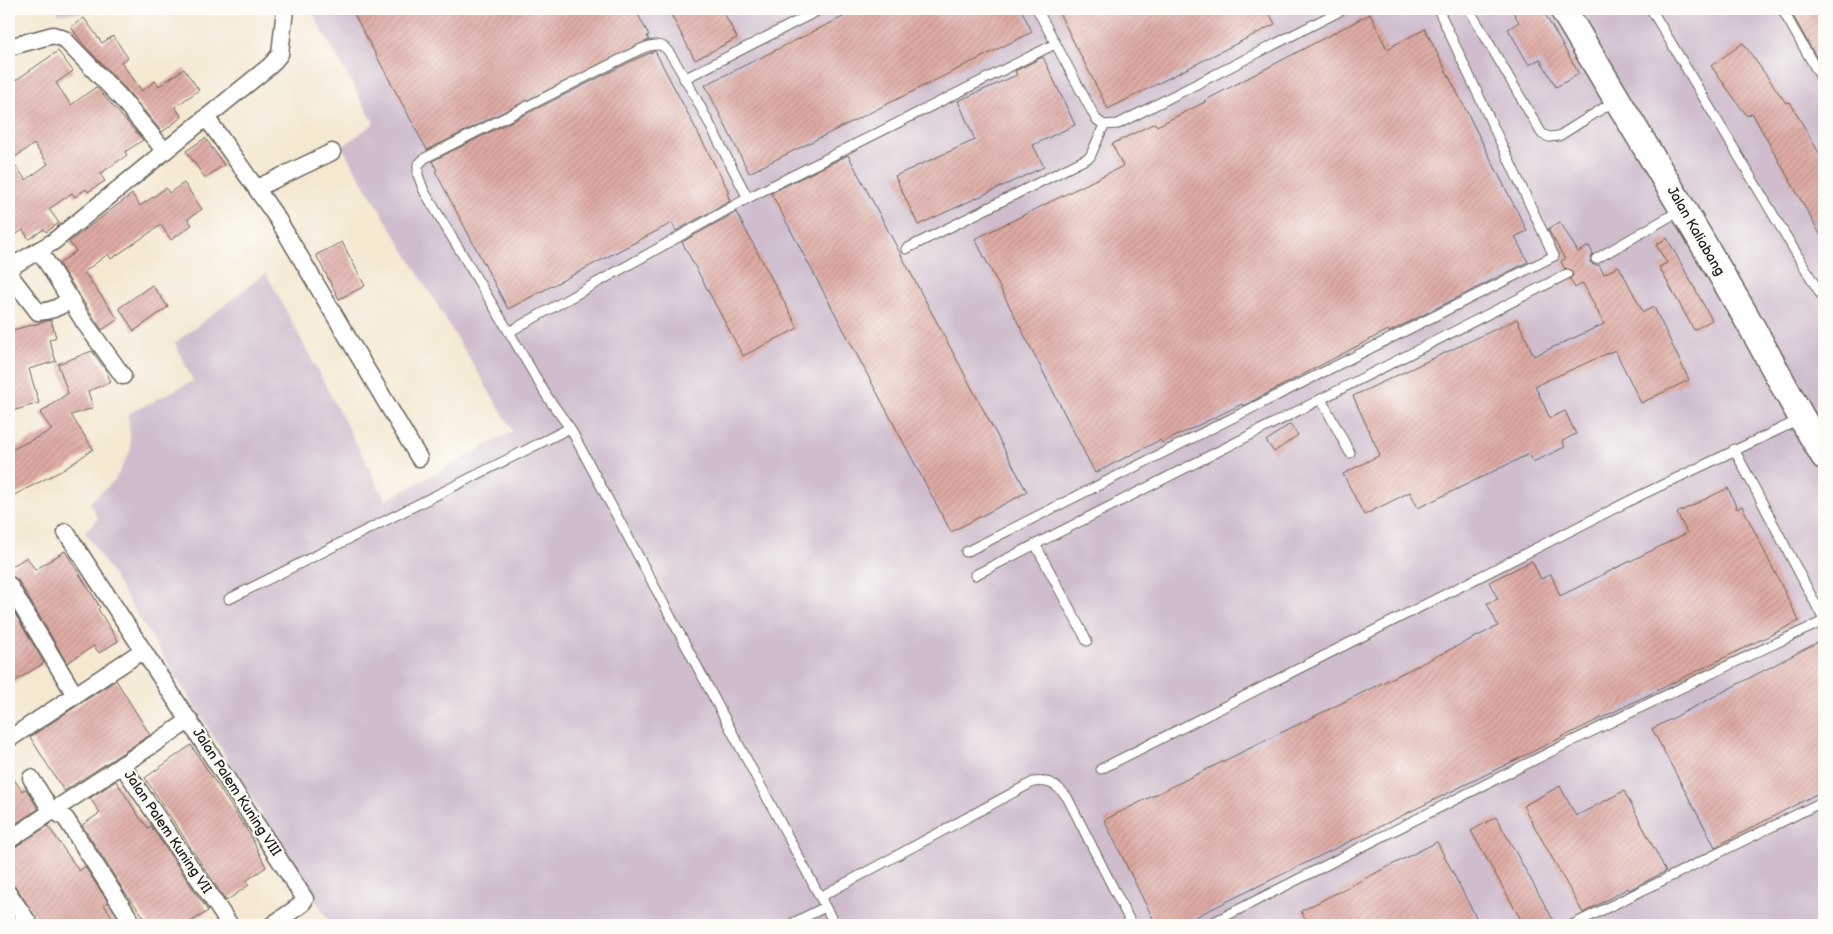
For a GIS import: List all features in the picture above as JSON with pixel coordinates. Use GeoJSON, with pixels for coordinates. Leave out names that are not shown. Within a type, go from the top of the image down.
{"type":"FeatureCollection","features":[{"type":"Feature","properties":{"kind":"main road","name":"Jalan Kaliabang"},"geometry":{"type":"LineString","coordinates":[[1563,9],[1683,208],[1748,320],[1801,419],[1824,456]]}},
{"type":"Feature","properties":{"kind":"street"},"geometry":{"type":"LineString","coordinates":[[9,268],[39,250],[271,65],[280,54],[284,9]]}},
{"type":"Feature","properties":{"kind":"street"},"geometry":{"type":"LineString","coordinates":[[9,47],[54,35],[64,39],[120,97],[164,150]]}},
{"type":"Feature","properties":{"kind":"street"},"geometry":{"type":"LineString","coordinates":[[206,117],[258,188],[277,218],[419,458]]}},
{"type":"Feature","properties":{"kind":"street"},"geometry":{"type":"LineString","coordinates":[[258,188],[332,152]]}},
{"type":"Feature","properties":{"kind":"street"},"geometry":{"type":"LineString","coordinates":[[39,250],[71,298],[84,322],[123,376]]}},
{"type":"Feature","properties":{"kind":"street"},"geometry":{"type":"LineString","coordinates":[[9,274],[38,312],[50,311],[62,306],[71,298]]}},
{"type":"Feature","properties":{"kind":"street","name":"Jalan Palem Kuning VIII"},"geometry":{"type":"LineString","coordinates":[[66,532],[305,899],[302,904],[272,925]]}},
{"type":"Feature","properties":{"kind":"street"},"geometry":{"type":"LineString","coordinates":[[9,586],[76,695]]}},
{"type":"Feature","properties":{"kind":"street"},"geometry":{"type":"LineString","coordinates":[[9,739],[142,651]]}},
{"type":"Feature","properties":{"kind":"street"},"geometry":{"type":"LineString","coordinates":[[9,840],[55,812],[122,764],[190,720]]}},
{"type":"Feature","properties":{"kind":"street","name":"Jalan Palem Kuning VII"},"geometry":{"type":"LineString","coordinates":[[122,764],[230,925]]}},
{"type":"Feature","properties":{"kind":"street"},"geometry":{"type":"LineString","coordinates":[[30,778],[44,802],[66,819],[134,925]]}},
{"type":"Feature","properties":{"kind":"street"},"geometry":{"type":"LineString","coordinates":[[9,894],[30,925]]}},
{"type":"Feature","properties":{"kind":"lane"},"geometry":{"type":"LineString","coordinates":[[684,79],[821,9]]}},
{"type":"Feature","properties":{"kind":"lane"},"geometry":{"type":"LineString","coordinates":[[1037,9],[1096,119],[1104,125],[1118,124],[1344,9]]}},
{"type":"Feature","properties":{"kind":"lane"},"geometry":{"type":"LineString","coordinates":[[966,552],[1554,256],[1438,9]]}},
{"type":"Feature","properties":{"kind":"lane"},"geometry":{"type":"LineString","coordinates":[[1469,9],[1542,134],[1549,137],[1559,136],[1617,100]]}},
{"type":"Feature","properties":{"kind":"lane"},"geometry":{"type":"LineString","coordinates":[[1651,9],[1824,300]]}},
{"type":"Feature","properties":{"kind":"lane"},"geometry":{"type":"LineString","coordinates":[[1782,9],[1824,83]]}},
{"type":"Feature","properties":{"kind":"lane"},"geometry":{"type":"LineString","coordinates":[[509,332],[748,198],[1056,44]]}},
{"type":"Feature","properties":{"kind":"lane"},"geometry":{"type":"LineString","coordinates":[[748,198],[668,50],[662,46],[648,47],[425,158],[418,165],[418,175],[431,206],[548,398],[570,428],[835,925]]}},
{"type":"Feature","properties":{"kind":"lane"},"geometry":{"type":"LineString","coordinates":[[906,249],[1090,157],[1104,125]]}},
{"type":"Feature","properties":{"kind":"lane"},"geometry":{"type":"LineString","coordinates":[[1596,259],[1683,208]]}},
{"type":"Feature","properties":{"kind":"lane"},"geometry":{"type":"LineString","coordinates":[[975,575],[1567,274]]}},
{"type":"Feature","properties":{"kind":"lane"},"geometry":{"type":"LineString","coordinates":[[1321,399],[1350,453]]}},
{"type":"Feature","properties":{"kind":"lane"},"geometry":{"type":"LineString","coordinates":[[1101,769],[1333,649],[1734,449],[1801,419]]}},
{"type":"Feature","properties":{"kind":"lane"},"geometry":{"type":"LineString","coordinates":[[229,599],[570,428]]}},
{"type":"Feature","properties":{"kind":"lane"},"geometry":{"type":"LineString","coordinates":[[1208,925],[1524,764],[1824,620],[1734,449]]}},
{"type":"Feature","properties":{"kind":"lane"},"geometry":{"type":"LineString","coordinates":[[1035,544],[1087,641]]}},
{"type":"Feature","properties":{"kind":"lane"},"geometry":{"type":"LineString","coordinates":[[820,897],[1032,782],[1046,780],[1056,784],[1067,797],[1132,925]]}},
{"type":"Feature","properties":{"kind":"lane"},"geometry":{"type":"LineString","coordinates":[[1572,925],[1824,801]]}},
{"type":"Feature","properties":{"kind":"lane"},"geometry":{"type":"LineString","coordinates":[[790,925],[825,907]]}},
{"type":"Feature","properties":{"kind":"shaded area"},"geometry":{"type":"Polygon","coordinates":[[[58,9],[157,9],[58,14],[58,9]]]}},
{"type":"Feature","properties":{"kind":"shaded area"},"geometry":{"type":"Polygon","coordinates":[[[310,9],[1824,9],[1824,925],[331,925],[85,531],[98,519],[90,502],[115,480],[131,449],[128,414],[193,381],[175,343],[266,273],[386,500],[513,431],[342,147],[374,123],[310,9]]]}},
{"type":"Feature","properties":{"kind":"building"},"geometry":{"type":"Polygon","coordinates":[[[364,9],[635,9],[649,35],[647,36],[649,40],[427,150],[354,14],[364,9]]]}},
{"type":"Feature","properties":{"kind":"building"},"geometry":{"type":"Polygon","coordinates":[[[668,9],[722,9],[737,38],[695,60],[668,9]]]}},
{"type":"Feature","properties":{"kind":"building"},"geometry":{"type":"Polygon","coordinates":[[[859,9],[1021,9],[1032,32],[749,173],[705,85],[859,9]]]}},
{"type":"Feature","properties":{"kind":"building"},"geometry":{"type":"Polygon","coordinates":[[[1057,9],[1267,9],[1275,24],[1108,109],[1057,9]]]}},
{"type":"Feature","properties":{"kind":"building"},"geometry":{"type":"Polygon","coordinates":[[[1511,9],[1542,9],[1579,74],[1556,87],[1540,59],[1529,65],[1508,29],[1519,22],[1511,9]]]}},
{"type":"Feature","properties":{"kind":"building"},"geometry":{"type":"Polygon","coordinates":[[[1789,9],[1824,9],[1824,71],[1789,9]]]}},
{"type":"Feature","properties":{"kind":"building"},"geometry":{"type":"Polygon","coordinates":[[[1370,14],[1387,49],[1425,29],[1527,231],[1515,237],[1528,262],[1389,332],[1388,330],[1243,406],[1242,404],[1162,443],[1160,440],[1095,473],[975,239],[1123,166],[1112,144],[1155,123],[1157,126],[1205,102],[1370,14]]]}},
{"type":"Feature","properties":{"kind":"building"},"geometry":{"type":"Polygon","coordinates":[[[84,18],[102,43],[113,36],[128,58],[121,62],[142,91],[155,81],[159,86],[184,69],[199,90],[175,107],[182,117],[162,132],[127,90],[83,44],[71,27],[84,18]]]}},
{"type":"Feature","properties":{"kind":"building"},"geometry":{"type":"Polygon","coordinates":[[[1743,43],[1786,103],[1790,102],[1824,162],[1824,241],[1752,113],[1747,116],[1711,66],[1743,43]]]}},
{"type":"Feature","properties":{"kind":"building"},"geometry":{"type":"Polygon","coordinates":[[[58,51],[73,71],[56,83],[71,105],[96,87],[143,140],[125,152],[127,155],[100,174],[105,181],[88,192],[86,189],[75,197],[72,193],[49,209],[59,223],[46,232],[44,229],[29,239],[23,230],[9,239],[9,85],[58,51]],[[34,144],[11,160],[26,180],[48,164],[34,144]]]}},
{"type":"Feature","properties":{"kind":"building"},"geometry":{"type":"Polygon","coordinates":[[[655,51],[729,192],[727,193],[730,201],[676,231],[672,223],[508,309],[435,171],[437,170],[432,161],[655,51]]]}},
{"type":"Feature","properties":{"kind":"building"},"geometry":{"type":"Polygon","coordinates":[[[1043,57],[1075,125],[1033,145],[1044,167],[918,225],[895,176],[975,140],[958,101],[1017,75],[1015,71],[1043,57]]]}},
{"type":"Feature","properties":{"kind":"building"},"geometry":{"type":"Polygon","coordinates":[[[205,138],[224,165],[205,178],[186,151],[205,138]]]}},
{"type":"Feature","properties":{"kind":"building"},"geometry":{"type":"Polygon","coordinates":[[[848,155],[1027,492],[951,532],[771,193],[848,155]]]}},
{"type":"Feature","properties":{"kind":"building"},"geometry":{"type":"Polygon","coordinates":[[[184,183],[202,209],[188,219],[192,225],[171,240],[161,225],[111,259],[108,254],[84,272],[118,319],[102,330],[59,264],[76,251],[69,242],[132,194],[140,206],[166,188],[169,193],[184,183]]]}},
{"type":"Feature","properties":{"kind":"building"},"geometry":{"type":"Polygon","coordinates":[[[736,212],[798,328],[743,356],[682,242],[736,212]]]}},
{"type":"Feature","properties":{"kind":"building"},"geometry":{"type":"Polygon","coordinates":[[[1560,222],[1578,252],[1589,246],[1593,254],[1590,262],[1593,265],[1599,265],[1604,274],[1619,266],[1643,312],[1654,307],[1689,380],[1641,403],[1615,350],[1535,386],[1550,418],[1565,411],[1576,434],[1562,441],[1565,447],[1533,462],[1529,454],[1418,508],[1410,492],[1364,515],[1343,474],[1380,455],[1353,396],[1517,319],[1534,356],[1604,324],[1583,283],[1575,288],[1570,279],[1573,275],[1572,271],[1564,268],[1561,261],[1565,259],[1548,229],[1560,222]]]}},
{"type":"Feature","properties":{"kind":"building"},"geometry":{"type":"Polygon","coordinates":[[[1667,238],[1712,320],[1694,330],[1659,267],[1667,263],[1656,245],[1667,238]]]}},
{"type":"Feature","properties":{"kind":"building"},"geometry":{"type":"Polygon","coordinates":[[[342,242],[365,286],[339,299],[316,255],[342,242]]]}},
{"type":"Feature","properties":{"kind":"building"},"geometry":{"type":"Polygon","coordinates":[[[152,285],[168,307],[134,331],[119,308],[152,285]]]}},
{"type":"Feature","properties":{"kind":"building"},"geometry":{"type":"Polygon","coordinates":[[[51,320],[56,337],[49,340],[56,361],[29,369],[39,403],[9,412],[9,331],[51,320]]]}},
{"type":"Feature","properties":{"kind":"building"},"geometry":{"type":"Polygon","coordinates":[[[92,351],[105,369],[111,382],[88,391],[93,408],[71,415],[93,449],[65,469],[14,495],[9,486],[9,451],[52,430],[40,413],[68,393],[58,364],[92,351]]]}},
{"type":"Feature","properties":{"kind":"building"},"geometry":{"type":"Polygon","coordinates":[[[1290,424],[1298,435],[1274,452],[1266,441],[1290,424]]]}},
{"type":"Feature","properties":{"kind":"building"},"geometry":{"type":"Polygon","coordinates":[[[1728,488],[1737,509],[1742,506],[1799,621],[1179,925],[1156,925],[1104,820],[1498,626],[1487,603],[1498,599],[1489,582],[1532,561],[1541,579],[1551,574],[1560,596],[1687,533],[1677,513],[1728,488]]]}},
{"type":"Feature","properties":{"kind":"building"},"geometry":{"type":"Polygon","coordinates":[[[65,551],[100,607],[98,609],[118,641],[99,653],[94,646],[67,663],[18,580],[9,575],[9,568],[27,557],[35,570],[65,551]]]}},
{"type":"Feature","properties":{"kind":"building"},"geometry":{"type":"Polygon","coordinates":[[[9,604],[44,663],[9,685],[9,604]]]}},
{"type":"Feature","properties":{"kind":"building"},"geometry":{"type":"Polygon","coordinates":[[[1824,639],[1824,790],[1715,847],[1652,729],[1824,639]]]}},
{"type":"Feature","properties":{"kind":"building"},"geometry":{"type":"Polygon","coordinates":[[[116,680],[150,735],[64,791],[30,737],[116,680]]]}},
{"type":"Feature","properties":{"kind":"building"},"geometry":{"type":"Polygon","coordinates":[[[191,745],[250,835],[266,867],[246,881],[249,885],[226,901],[145,778],[191,745]]]}},
{"type":"Feature","properties":{"kind":"building"},"geometry":{"type":"Polygon","coordinates":[[[9,772],[22,791],[26,789],[38,809],[12,826],[9,821],[9,772]]]}},
{"type":"Feature","properties":{"kind":"building"},"geometry":{"type":"Polygon","coordinates":[[[116,781],[140,818],[148,828],[151,826],[208,911],[186,925],[150,925],[124,891],[82,825],[100,813],[90,798],[116,781]]]}},
{"type":"Feature","properties":{"kind":"building"},"geometry":{"type":"Polygon","coordinates":[[[1560,786],[1576,816],[1624,791],[1666,871],[1629,890],[1628,888],[1583,913],[1523,806],[1560,786]]]}},
{"type":"Feature","properties":{"kind":"building"},"geometry":{"type":"Polygon","coordinates":[[[1496,817],[1556,925],[1524,925],[1471,831],[1496,817]]]}},
{"type":"Feature","properties":{"kind":"building"},"geometry":{"type":"Polygon","coordinates":[[[48,826],[79,871],[85,867],[108,902],[104,905],[118,925],[40,925],[17,888],[9,884],[9,850],[48,826]]]}},
{"type":"Feature","properties":{"kind":"building"},"geometry":{"type":"Polygon","coordinates":[[[1437,842],[1480,925],[1308,925],[1301,911],[1437,842]]]}}]}
